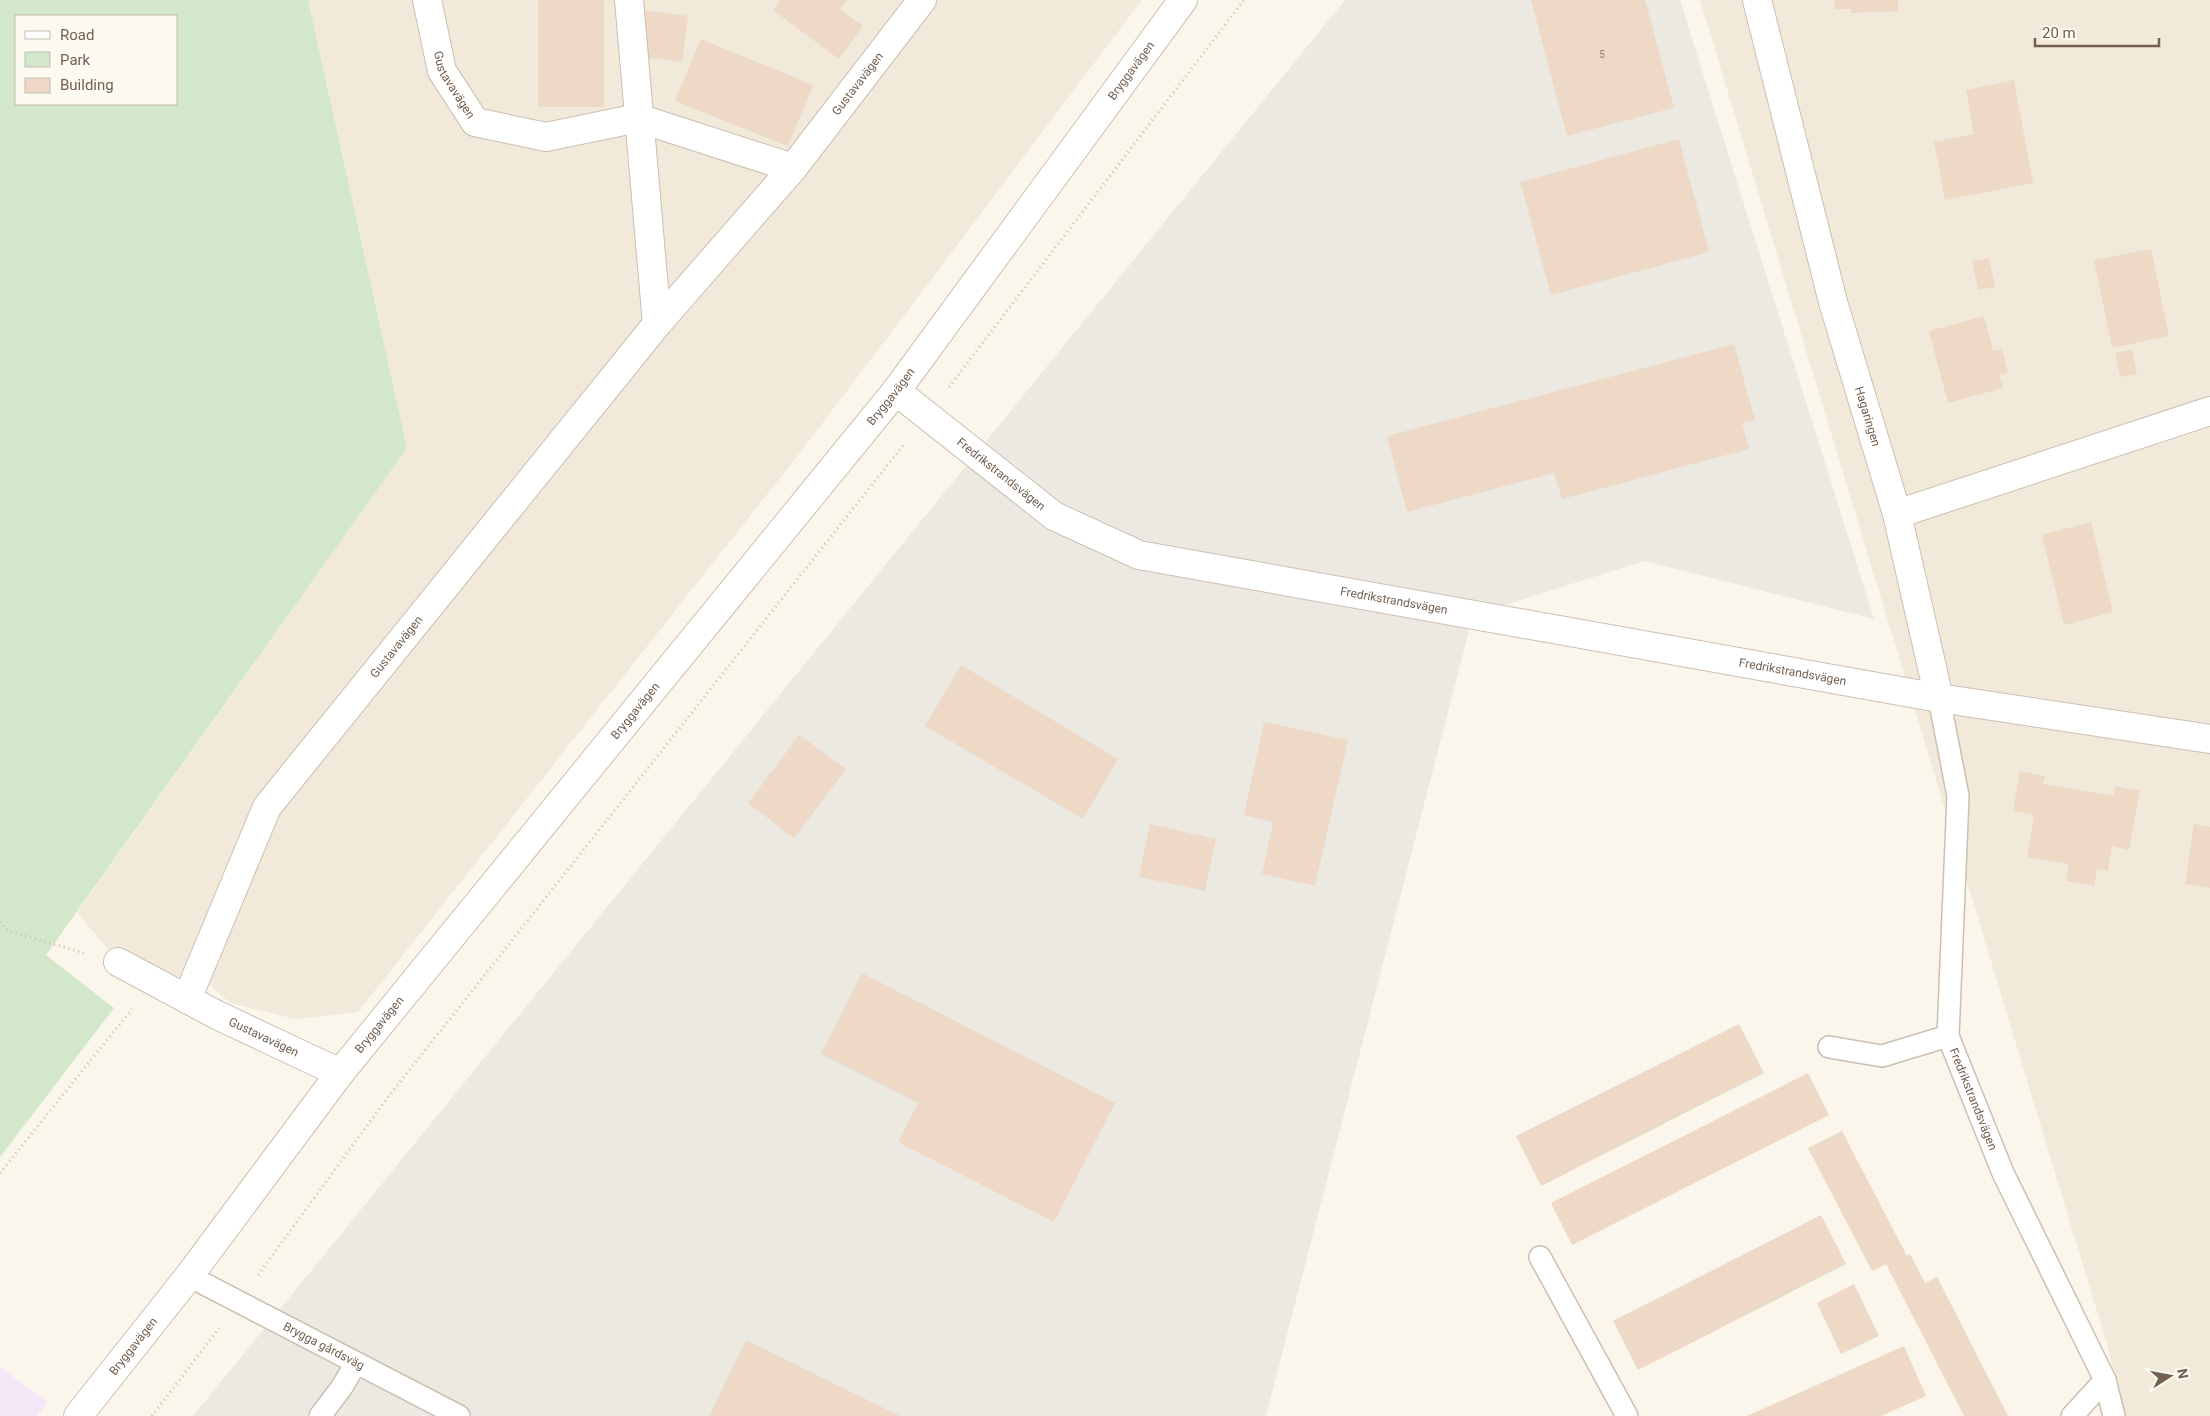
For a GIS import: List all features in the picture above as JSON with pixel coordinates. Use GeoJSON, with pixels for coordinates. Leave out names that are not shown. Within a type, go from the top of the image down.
{"type":"FeatureCollection","features":[{"type":"Feature","properties":{"kind":"street","name":"Gustavavägen"},"geometry":{"type":"LineString","coordinates":[[427,0],[442,71],[475,122],[546,138],[638,118]]}},
{"type":"Feature","properties":{"kind":"street"},"geometry":{"type":"LineString","coordinates":[[629,0],[657,324]]}},
{"type":"Feature","properties":{"kind":"street","name":"Gustavavägen"},"geometry":{"type":"LineString","coordinates":[[187,999],[266,806],[657,324],[793,168],[922,0]]}},
{"type":"Feature","properties":{"kind":"street","name":"Bryggavägen"},"geometry":{"type":"LineString","coordinates":[[78,1416],[189,1276],[340,1073],[896,391],[1183,0]]}},
{"type":"Feature","properties":{"kind":"street","name":"Hagaringen"},"geometry":{"type":"LineString","coordinates":[[1756,0],[1833,302],[1897,514],[1939,698]]}},
{"type":"Feature","properties":{"kind":"street"},"geometry":{"type":"LineString","coordinates":[[638,118],[793,168]]}},
{"type":"Feature","properties":{"kind":"street","name":"Fredrikstrandsvägen"},"geometry":{"type":"LineString","coordinates":[[896,391],[1054,516],[1139,555],[1939,698],[2210,739]]}},
{"type":"Feature","properties":{"kind":"street"},"geometry":{"type":"LineString","coordinates":[[1897,514],[2210,411]]}},
{"type":"Feature","properties":{"kind":"street","name":"Gustavavägen"},"geometry":{"type":"LineString","coordinates":[[118,962],[187,999],[340,1073]]}},
{"type":"Feature","properties":{"kind":"lane","name":"Fredrikstrandsvägen"},"geometry":{"type":"LineString","coordinates":[[1939,698],[1958,796],[1948,1036],[2003,1173],[2105,1380],[2114,1416]]}},
{"type":"Feature","properties":{"kind":"lane"},"geometry":{"type":"LineString","coordinates":[[1829,1047],[1882,1056],[1948,1036]]}},
{"type":"Feature","properties":{"kind":"lane"},"geometry":{"type":"LineString","coordinates":[[1540,1258],[1627,1416]]}},
{"type":"Feature","properties":{"kind":"lane","name":"Brygga gårdsväg"},"geometry":{"type":"LineString","coordinates":[[189,1276],[459,1416]]}},
{"type":"Feature","properties":{"kind":"lane"},"geometry":{"type":"LineString","coordinates":[[320,1416],[342,1387],[356,1364]]}},
{"type":"Feature","properties":{"kind":"lane"},"geometry":{"type":"LineString","coordinates":[[2072,1416],[2105,1380]]}},
{"type":"Feature","properties":{"kind":"path"},"geometry":{"type":"LineString","coordinates":[[152,1416],[238,1303],[385,1101],[927,415],[1244,0]]}},
{"type":"Feature","properties":{"kind":"path"},"geometry":{"type":"LineString","coordinates":[[0,922],[8,931],[118,962]]}},
{"type":"Feature","properties":{"kind":"path"},"geometry":{"type":"LineString","coordinates":[[0,1174],[155,982]]}},
{"type":"Feature","properties":{"kind":"shaded area"},"geometry":{"type":"Polygon","coordinates":[[[308,0],[1142,0],[803,449],[358,1012],[295,1019],[230,1003],[211,986],[115,957],[77,913],[407,448],[308,0]]]}},
{"type":"Feature","properties":{"kind":"shaded area"},"geometry":{"type":"Polygon","coordinates":[[[1345,0],[1680,0],[1874,619],[1644,561],[1473,615],[1266,1416],[193,1416],[1345,0]]]}},
{"type":"Feature","properties":{"kind":"shaded area"},"geometry":{"type":"Polygon","coordinates":[[[1700,0],[2210,0],[2210,1416],[2125,1416],[2106,1341],[1700,0]]]}},
{"type":"Feature","properties":{"kind":"shaded area"},"geometry":{"type":"Polygon","coordinates":[[[0,1367],[47,1402],[37,1416],[0,1416],[0,1367]]]}},
{"type":"Feature","properties":{"kind":"green space"},"geometry":{"type":"Polygon","coordinates":[[[0,0],[308,0],[407,448],[46,955],[114,1008],[0,1157],[0,0]]]}},
{"type":"Feature","properties":{"kind":"building"},"geometry":{"type":"Polygon","coordinates":[[[538,0],[604,0],[604,107],[538,107],[538,0]]]}},
{"type":"Feature","properties":{"kind":"building"},"geometry":{"type":"Polygon","coordinates":[[[780,0],[847,0],[840,9],[863,26],[839,59],[773,10],[780,0]]]}},
{"type":"Feature","properties":{"kind":"building"},"geometry":{"type":"Polygon","coordinates":[[[1531,0],[1645,0],[1674,108],[1567,136],[1531,0]]]}},
{"type":"Feature","properties":{"kind":"building"},"geometry":{"type":"Polygon","coordinates":[[[1834,0],[1898,0],[1898,11],[1851,13],[1851,9],[1835,9],[1834,0]]]}},
{"type":"Feature","properties":{"kind":"building"},"geometry":{"type":"Polygon","coordinates":[[[641,10],[688,16],[682,62],[635,56],[641,10]]]}},
{"type":"Feature","properties":{"kind":"building"},"geometry":{"type":"Polygon","coordinates":[[[701,39],[813,85],[788,146],[675,101],[701,39]]]}},
{"type":"Feature","properties":{"kind":"building"},"geometry":{"type":"Polygon","coordinates":[[[2014,80],[2033,183],[1945,200],[1934,142],[1974,134],[1966,90],[2014,80]]]}},
{"type":"Feature","properties":{"kind":"building"},"geometry":{"type":"Polygon","coordinates":[[[1679,139],[1709,252],[1551,295],[1520,182],[1679,139]]]}},
{"type":"Feature","properties":{"kind":"building"},"geometry":{"type":"Polygon","coordinates":[[[2151,249],[2169,336],[2112,348],[2094,260],[2151,249]]]}},
{"type":"Feature","properties":{"kind":"building"},"geometry":{"type":"Polygon","coordinates":[[[1989,258],[1995,287],[1978,290],[1972,261],[1989,258]]]}},
{"type":"Feature","properties":{"kind":"building"},"geometry":{"type":"Polygon","coordinates":[[[1984,316],[1993,351],[2002,349],[2008,373],[1999,375],[2003,388],[1948,403],[1929,331],[1984,316]]]}},
{"type":"Feature","properties":{"kind":"building"},"geometry":{"type":"Polygon","coordinates":[[[1734,344],[1755,420],[1742,423],[1749,449],[1562,499],[1554,473],[1407,512],[1387,436],[1734,344]]]}},
{"type":"Feature","properties":{"kind":"building"},"geometry":{"type":"Polygon","coordinates":[[[2132,350],[2137,374],[2120,377],[2115,353],[2132,350]]]}},
{"type":"Feature","properties":{"kind":"building"},"geometry":{"type":"Polygon","coordinates":[[[2091,522],[2113,612],[2064,625],[2042,535],[2091,522]]]}},
{"type":"Feature","properties":{"kind":"building"},"geometry":{"type":"Polygon","coordinates":[[[961,665],[1118,759],[1083,819],[925,726],[961,665]]]}},
{"type":"Feature","properties":{"kind":"building"},"geometry":{"type":"Polygon","coordinates":[[[1264,722],[1348,740],[1315,886],[1262,874],[1273,822],[1244,815],[1264,722]]]}},
{"type":"Feature","properties":{"kind":"building"},"geometry":{"type":"Polygon","coordinates":[[[799,735],[846,769],[794,838],[748,803],[799,735]]]}},
{"type":"Feature","properties":{"kind":"building"},"geometry":{"type":"Polygon","coordinates":[[[2020,771],[2045,776],[2043,784],[2114,796],[2116,786],[2140,791],[2129,850],[2112,846],[2108,871],[2097,869],[2094,886],[2066,881],[2069,864],[2027,857],[2034,815],[2013,811],[2020,771]]]}},
{"type":"Feature","properties":{"kind":"building"},"geometry":{"type":"Polygon","coordinates":[[[1150,824],[1216,839],[1205,891],[1139,877],[1150,824]]]}},
{"type":"Feature","properties":{"kind":"building"},"geometry":{"type":"Polygon","coordinates":[[[2194,824],[2210,827],[2210,888],[2185,884],[2194,824]]]}},
{"type":"Feature","properties":{"kind":"building"},"geometry":{"type":"Polygon","coordinates":[[[862,973],[1115,1103],[1054,1222],[898,1142],[918,1103],[821,1054],[862,973]]]}},
{"type":"Feature","properties":{"kind":"building"},"geometry":{"type":"Polygon","coordinates":[[[1739,1024],[1764,1073],[1541,1186],[1516,1136],[1739,1024]]]}},
{"type":"Feature","properties":{"kind":"building"},"geometry":{"type":"Polygon","coordinates":[[[1808,1073],[1829,1115],[1572,1245],[1551,1203],[1808,1073]]]}},
{"type":"Feature","properties":{"kind":"building"},"geometry":{"type":"Polygon","coordinates":[[[1842,1131],[1907,1256],[1910,1254],[1925,1283],[1937,1277],[2008,1416],[1964,1416],[1886,1264],[1872,1271],[1808,1148],[1842,1131]]]}},
{"type":"Feature","properties":{"kind":"building"},"geometry":{"type":"Polygon","coordinates":[[[1821,1215],[1846,1264],[1638,1370],[1613,1321],[1821,1215]]]}},
{"type":"Feature","properties":{"kind":"building"},"geometry":{"type":"Polygon","coordinates":[[[1854,1284],[1879,1336],[1841,1354],[1817,1303],[1854,1284]]]}},
{"type":"Feature","properties":{"kind":"building"},"geometry":{"type":"Polygon","coordinates":[[[746,1340],[900,1416],[709,1416],[746,1340]]]}},
{"type":"Feature","properties":{"kind":"building"},"geometry":{"type":"Polygon","coordinates":[[[1904,1346],[1926,1396],[1881,1416],[1747,1416],[1904,1346]]]}}]}
